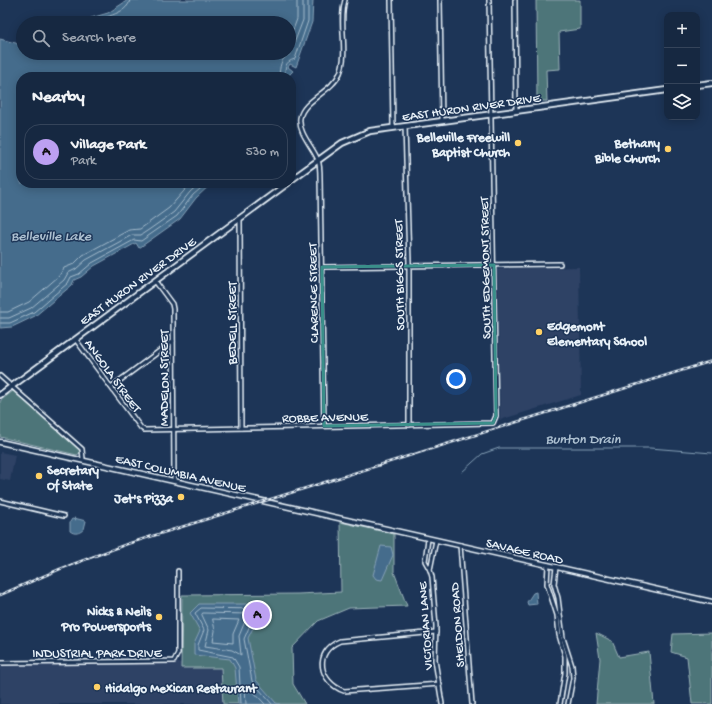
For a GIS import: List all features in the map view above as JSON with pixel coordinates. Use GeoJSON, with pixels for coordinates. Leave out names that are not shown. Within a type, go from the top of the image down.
{"type":"FeatureCollection","features":[{"type":"Feature","properties":{"kind":"main road"},"geometry":{"type":"LineString","coordinates":[[700,85],[712,83]]}},
{"type":"Feature","properties":{"kind":"main road","name":"EAST HURON RIVER DRIVE"},"geometry":{"type":"LineString","coordinates":[[296,176],[353,137],[370,131],[664,90]]}},
{"type":"Feature","properties":{"kind":"main road","name":"EAST HURON RIVER DRIVE"},"geometry":{"type":"LineString","coordinates":[[0,395],[281,188]]}},
{"type":"Feature","properties":{"kind":"street"},"geometry":{"type":"LineString","coordinates":[[318,160],[301,128],[300,118],[306,106],[332,85],[340,73],[343,60],[342,16],[345,0]]}},
{"type":"Feature","properties":{"kind":"street"},"geometry":{"type":"LineString","coordinates":[[391,0],[393,127]]}},
{"type":"Feature","properties":{"kind":"street"},"geometry":{"type":"LineString","coordinates":[[440,0],[442,121]]}},
{"type":"Feature","properties":{"kind":"street","name":"SOUTH EDGEMONT STREET"},"geometry":{"type":"LineString","coordinates":[[489,0],[496,416],[494,421]]}},
{"type":"Feature","properties":{"kind":"street"},"geometry":{"type":"LineString","coordinates":[[515,0],[516,111]]}},
{"type":"Feature","properties":{"kind":"street","name":"SOUTH BIGGS STREET"},"geometry":{"type":"LineString","coordinates":[[405,126],[409,425]]}},
{"type":"Feature","properties":{"kind":"street","name":"CLARENCE STREET"},"geometry":{"type":"LineString","coordinates":[[318,160],[320,178],[324,426]]}},
{"type":"Feature","properties":{"kind":"street","name":"BEDELL STREET"},"geometry":{"type":"LineString","coordinates":[[240,218],[241,428]]}},
{"type":"Feature","properties":{"kind":"street"},"geometry":{"type":"LineString","coordinates":[[322,267],[560,264]]}},
{"type":"Feature","properties":{"kind":"street","name":"MADELON STREET"},"geometry":{"type":"LineString","coordinates":[[155,281],[172,306],[174,481]]}},
{"type":"Feature","properties":{"kind":"street","name":"ANGOLA STREET"},"geometry":{"type":"LineString","coordinates":[[76,340],[141,428],[144,430],[156,430]]}},
{"type":"Feature","properties":{"kind":"street"},"geometry":{"type":"LineString","coordinates":[[111,387],[173,341]]}},
{"type":"Feature","properties":{"kind":"street"},"geometry":{"type":"LineString","coordinates":[[0,376],[82,449],[83,459]]}},
{"type":"Feature","properties":{"kind":"street","name":"ROBBE AVENUE"},"geometry":{"type":"LineString","coordinates":[[156,430],[489,424],[494,421]]}},
{"type":"Feature","properties":{"kind":"street","name":"EAST COLUMBIA AVENUE"},"geometry":{"type":"LineString","coordinates":[[0,442],[83,459],[334,517]]}},
{"type":"Feature","properties":{"kind":"street"},"geometry":{"type":"LineString","coordinates":[[0,501],[64,516]]}},
{"type":"Feature","properties":{"kind":"street","name":"SAVAGE ROAD"},"geometry":{"type":"LineString","coordinates":[[334,517],[712,602]]}},
{"type":"Feature","properties":{"kind":"street","name":"VICTORIAN LANE"},"geometry":{"type":"LineString","coordinates":[[428,539],[425,561],[432,577],[436,632],[435,660],[442,704]]}},
{"type":"Feature","properties":{"kind":"street","name":"VICTORIAN LANE"},"geometry":{"type":"LineString","coordinates":[[430,570],[436,540]]}},
{"type":"Feature","properties":{"kind":"street","name":"SHELDON ROAD"},"geometry":{"type":"LineString","coordinates":[[460,545],[472,704]]}},
{"type":"Feature","properties":{"kind":"street"},"geometry":{"type":"LineString","coordinates":[[548,565],[547,584],[572,666],[571,691],[568,704]]}},
{"type":"Feature","properties":{"kind":"street"},"geometry":{"type":"LineString","coordinates":[[556,567],[554,584],[565,656],[565,673],[560,704]]}},
{"type":"Feature","properties":{"kind":"street","name":"INDUSTRIAL PARK DRIVE"},"geometry":{"type":"LineString","coordinates":[[0,663],[174,661],[178,653],[178,571]]}},
{"type":"Feature","properties":{"kind":"street"},"geometry":{"type":"LineString","coordinates":[[436,632],[340,641],[331,646],[325,653],[322,668],[324,676],[330,684],[344,691],[440,684]]}},
{"type":"Feature","properties":{"kind":"street"},"geometry":{"type":"LineString","coordinates":[[563,689],[571,691]]}},
{"type":"Feature","properties":{"kind":"highlighted area"},"geometry":{"type":"Polygon","coordinates":[[[494,265],[496,416],[493,423],[324,426],[322,267],[494,265]]]}},
{"type":"Feature","properties":{"kind":"shaded area","name":"Edgemont Elementary School"},"geometry":{"type":"Polygon","coordinates":[[[579,267],[581,395],[500,420],[497,269],[579,267]]]}},
{"type":"Feature","properties":{"kind":"shaded area"},"geometry":{"type":"Polygon","coordinates":[[[0,452],[15,455],[10,481],[0,479],[0,452]]]}},
{"type":"Feature","properties":{"kind":"shaded area"},"geometry":{"type":"Polygon","coordinates":[[[221,662],[223,704],[0,704],[0,666],[221,662]]]}},
{"type":"Feature","properties":{"kind":"green space"},"geometry":{"type":"Polygon","coordinates":[[[536,0],[580,0],[580,29],[559,32],[560,69],[546,70],[547,101],[537,101],[536,0]]]}},
{"type":"Feature","properties":{"kind":"green space"},"geometry":{"type":"Polygon","coordinates":[[[13,391],[80,450],[80,453],[77,455],[0,437],[0,401],[13,391]]]}},
{"type":"Feature","properties":{"kind":"green space"},"geometry":{"type":"Polygon","coordinates":[[[340,522],[394,534],[394,572],[407,606],[349,608],[318,621],[292,648],[293,684],[305,704],[223,704],[221,668],[181,668],[182,595],[341,592],[340,522]]]}},
{"type":"Feature","properties":{"kind":"green space"},"geometry":{"type":"Polygon","coordinates":[[[596,633],[612,641],[619,657],[649,652],[654,704],[596,704],[600,659],[596,633]]]}},
{"type":"Feature","properties":{"kind":"green space"},"geometry":{"type":"Polygon","coordinates":[[[712,633],[712,704],[692,704],[687,657],[671,652],[673,634],[712,633]]]}},
{"type":"Feature","properties":{"kind":"water","name":"Belleville Lake"},"geometry":{"type":"Polygon","coordinates":[[[128,0],[313,0],[312,22],[296,67],[290,64],[288,67],[293,71],[292,72],[16,72],[16,188],[207,188],[196,198],[180,219],[139,248],[136,243],[94,266],[81,277],[74,280],[72,285],[35,316],[12,327],[0,328],[0,39],[16,43],[16,60],[296,60],[296,16],[98,16],[108,13],[128,0]]]}},
{"type":"Feature","properties":{"kind":"water"},"geometry":{"type":"Polygon","coordinates":[[[74,518],[86,521],[84,529],[81,532],[74,533],[70,531],[70,522],[72,519],[76,520],[74,518]]]}},
{"type":"Feature","properties":{"kind":"water"},"geometry":{"type":"Polygon","coordinates":[[[381,546],[391,547],[393,555],[382,580],[376,579],[373,575],[381,546]]]}},
{"type":"Feature","properties":{"kind":"water"},"geometry":{"type":"Polygon","coordinates":[[[536,592],[537,604],[528,605],[527,602],[533,593],[536,592]]]}},
{"type":"Feature","properties":{"kind":"water"},"geometry":{"type":"Polygon","coordinates":[[[199,604],[256,604],[263,608],[248,638],[256,680],[276,703],[280,704],[238,704],[235,668],[230,659],[194,655],[194,644],[200,631],[190,613],[199,604]]]}},
{"type":"Feature","properties":{"kind":"waterway","name":"Bunton Drain"},"geometry":{"type":"LineString","coordinates":[[462,472],[482,454],[499,448],[650,448],[712,453]]}},
{"type":"Feature","properties":{"kind":"railway"},"geometry":{"type":"LineString","coordinates":[[0,595],[60,569],[127,544],[712,361]]}},
{"type":"Feature","properties":{"kind":"place","name":"Belleville Freewill Baptist Church"},"geometry":{"type":"Point","coordinates":[518,143]}},
{"type":"Feature","properties":{"kind":"place","name":"Bethany Bible Church"},"geometry":{"type":"Point","coordinates":[668,149]}},
{"type":"Feature","properties":{"kind":"place","name":"Edgemont Elementary School"},"geometry":{"type":"Point","coordinates":[539,332]}},
{"type":"Feature","properties":{"kind":"place","name":"Secretary Of State"},"geometry":{"type":"Point","coordinates":[39,476]}},
{"type":"Feature","properties":{"kind":"place","name":"Jet's Pizza"},"geometry":{"type":"Point","coordinates":[181,497]}},
{"type":"Feature","properties":{"kind":"place","name":"Village Park"},"geometry":{"type":"Point","coordinates":[257,615]}},
{"type":"Feature","properties":{"kind":"place","name":"Nicks & Neils Pro Powersports"},"geometry":{"type":"Point","coordinates":[159,617]}},
{"type":"Feature","properties":{"kind":"place","name":"Hidalgo Mexican Restaurant"},"geometry":{"type":"Point","coordinates":[97,687]}}]}
